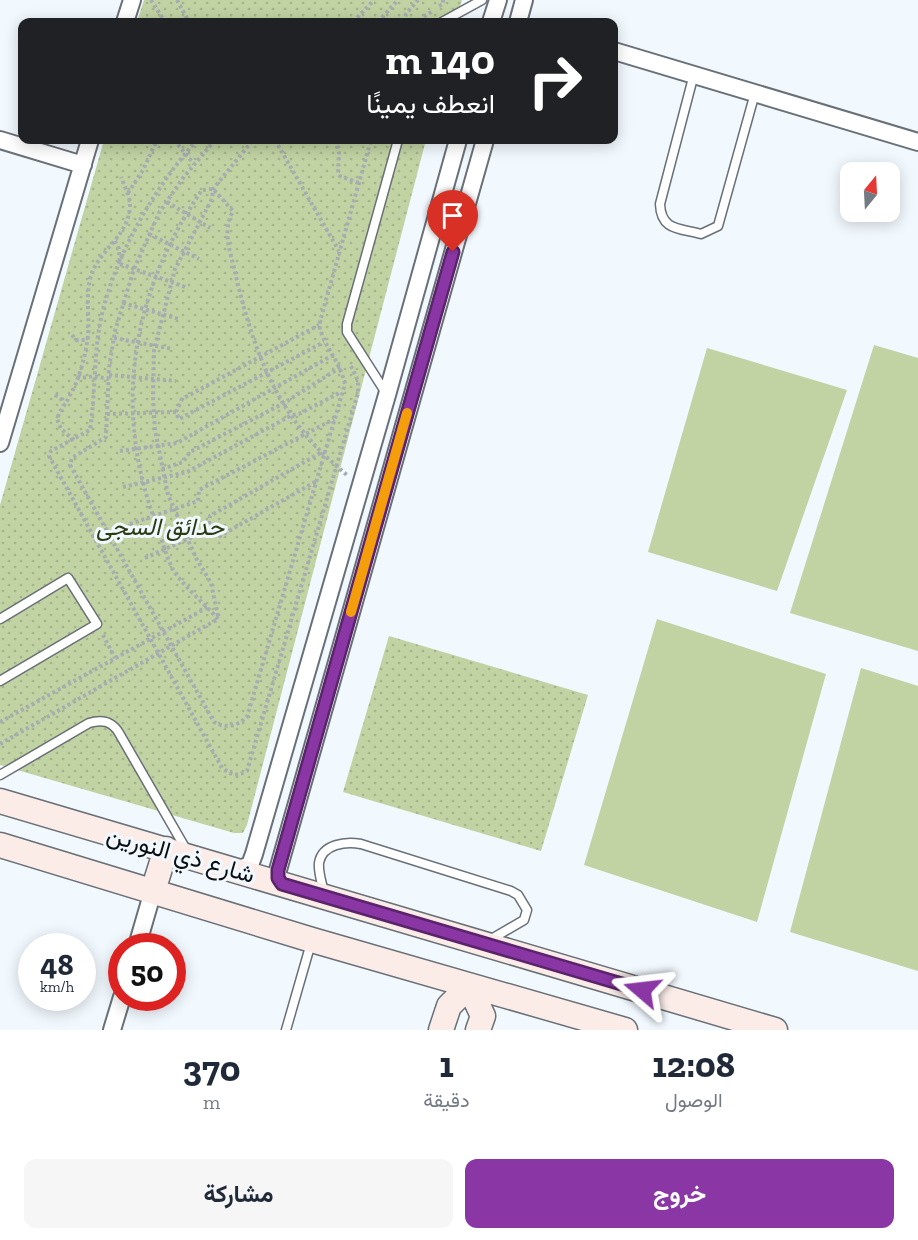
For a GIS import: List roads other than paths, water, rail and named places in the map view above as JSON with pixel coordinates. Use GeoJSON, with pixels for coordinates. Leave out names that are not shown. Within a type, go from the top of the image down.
{"type":"FeatureCollection","features":[{"type":"Feature","properties":{"kind":"main road","name":"شارع ذي النورين"},"geometry":{"type":"LineString","coordinates":[[0,801],[483,943],[708,1020],[775,1030]]}},
{"type":"Feature","properties":{"kind":"main road","name":"شارع ذي النورين"},"geometry":{"type":"LineString","coordinates":[[0,845],[312,940],[625,1030]]}},
{"type":"Feature","properties":{"kind":"main road"},"geometry":{"type":"LineString","coordinates":[[153,891],[166,849]]}},
{"type":"Feature","properties":{"kind":"main road"},"geometry":{"type":"LineString","coordinates":[[441,1030],[449,1006],[469,986],[483,1016],[478,1030]]}},
{"type":"Feature","properties":{"kind":"street"},"geometry":{"type":"LineString","coordinates":[[126,18],[132,0]]}},
{"type":"Feature","properties":{"kind":"street"},"geometry":{"type":"LineString","coordinates":[[492,18],[498,0]]}},
{"type":"Feature","properties":{"kind":"street"},"geometry":{"type":"LineString","coordinates":[[520,18],[524,0]]}},
{"type":"Feature","properties":{"kind":"street"},"geometry":{"type":"LineString","coordinates":[[618,52],[918,142]]}},
{"type":"Feature","properties":{"kind":"street"},"geometry":{"type":"LineString","coordinates":[[0,140],[82,165]]}},
{"type":"Feature","properties":{"kind":"street"},"geometry":{"type":"LineString","coordinates":[[0,443],[89,144]]}},
{"type":"Feature","properties":{"kind":"street"},"geometry":{"type":"LineString","coordinates":[[237,870],[250,865],[458,144]]}},
{"type":"Feature","properties":{"kind":"street"},"geometry":{"type":"LineString","coordinates":[[282,884],[278,878],[278,870],[287,836],[484,144]]}},
{"type":"Feature","properties":{"kind":"street"},"geometry":{"type":"LineString","coordinates":[[261,827],[263,839],[270,845],[278,844],[287,836]]}},
{"type":"Feature","properties":{"kind":"street"},"geometry":{"type":"LineString","coordinates":[[141,933],[153,891]]}},
{"type":"Feature","properties":{"kind":"street"},"geometry":{"type":"LineString","coordinates":[[112,1030],[118,1011]]}},
{"type":"Feature","properties":{"kind":"lane"},"geometry":{"type":"LineString","coordinates":[[449,18],[482,0]]}},
{"type":"Feature","properties":{"kind":"lane"},"geometry":{"type":"LineString","coordinates":[[694,75],[660,204],[660,217],[667,225],[701,234],[718,226],[755,93]]}},
{"type":"Feature","properties":{"kind":"lane"},"geometry":{"type":"LineString","coordinates":[[387,395],[346,332],[397,144]]}},
{"type":"Feature","properties":{"kind":"lane"},"geometry":{"type":"LineString","coordinates":[[0,619],[68,578],[97,624],[0,681]]}},
{"type":"Feature","properties":{"kind":"lane"},"geometry":{"type":"LineString","coordinates":[[0,775],[89,723],[99,720],[107,722],[116,727],[190,857]]}},
{"type":"Feature","properties":{"kind":"lane"},"geometry":{"type":"LineString","coordinates":[[324,896],[320,869],[322,855],[326,850],[338,844],[361,844],[518,895],[527,910],[524,920],[483,943]]}},
{"type":"Feature","properties":{"kind":"lane"},"geometry":{"type":"LineString","coordinates":[[286,1030],[312,940]]}},
{"type":"Feature","properties":{"kind":"park label","name":"حدائق السجى"},"geometry":{"type":"Point","coordinates":[160,526]}}]}
